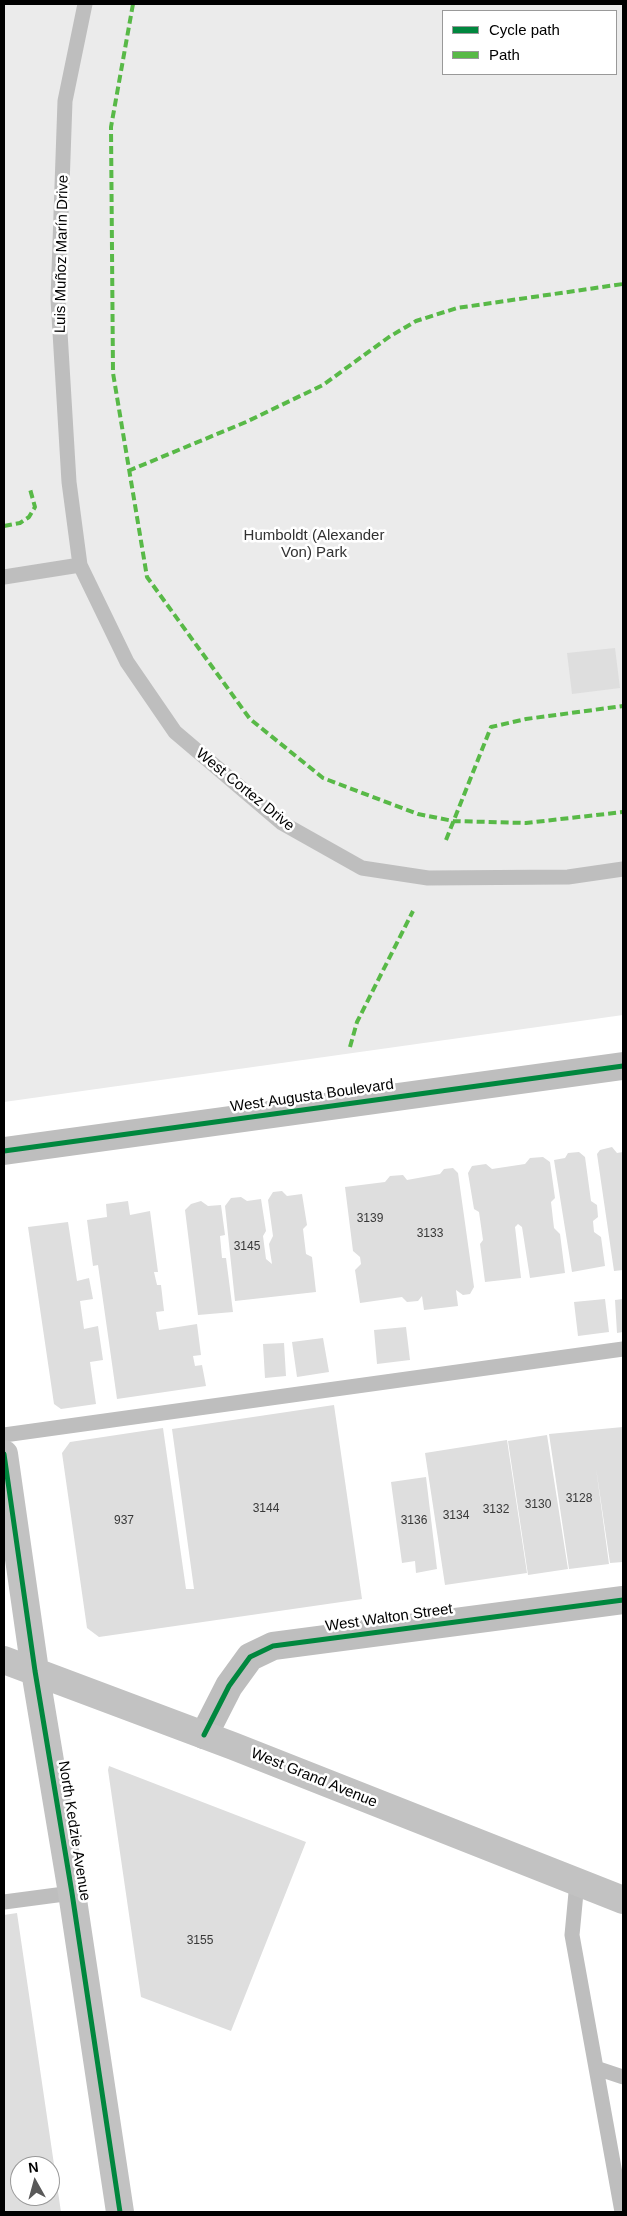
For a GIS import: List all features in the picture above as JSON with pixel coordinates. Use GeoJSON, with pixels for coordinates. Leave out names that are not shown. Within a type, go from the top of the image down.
{"type":"FeatureCollection","features":[{"type":"Feature","properties":{"kind":"main road","name":"North Kedzie Avenue"},"geometry":{"type":"LineString","coordinates":[[4,1454],[35,1671],[72,1893],[120,2212]]}},
{"type":"Feature","properties":{"kind":"main road","name":"West Grand Avenue"},"geometry":{"type":"LineString","coordinates":[[4,1660],[204,1735],[623,1900]]}},
{"type":"Feature","properties":{"kind":"street","name":"West Augusta Boulevard"},"geometry":{"type":"LineString","coordinates":[[4,1151],[623,1066]]}},
{"type":"Feature","properties":{"kind":"street","name":"West Walton Street"},"geometry":{"type":"LineString","coordinates":[[204,1735],[229,1686],[250,1657],[273,1646],[623,1600]]}},
{"type":"Feature","properties":{"kind":"lane","name":"Luis Muñoz Marín Drive"},"geometry":{"type":"LineString","coordinates":[[80,565],[69,482],[58,299],[65,101],[85,4]]}},
{"type":"Feature","properties":{"kind":"lane"},"geometry":{"type":"LineString","coordinates":[[4,577],[80,565]]}},
{"type":"Feature","properties":{"kind":"lane","name":"West Cortez Drive"},"geometry":{"type":"LineString","coordinates":[[80,565],[127,662],[174,732],[282,823],[362,868],[428,878],[568,877],[623,869]]}},
{"type":"Feature","properties":{"kind":"lane"},"geometry":{"type":"LineString","coordinates":[[4,1435],[623,1349]]}},
{"type":"Feature","properties":{"kind":"lane"},"geometry":{"type":"LineString","coordinates":[[577,1882],[572,1934],[622,2212]]}},
{"type":"Feature","properties":{"kind":"lane"},"geometry":{"type":"LineString","coordinates":[[4,1902],[72,1893]]}},
{"type":"Feature","properties":{"kind":"lane"},"geometry":{"type":"LineString","coordinates":[[596,2068],[623,2077]]}},
{"type":"Feature","properties":{"kind":"green space","name":"Humboldt (Alexander Von) Park"},"geometry":{"type":"Polygon","coordinates":[[[4,4],[623,4],[623,1015],[4,1102],[4,4]]]}},
{"type":"Feature","properties":{"kind":"building"},"geometry":{"type":"Polygon","coordinates":[[[615,648],[620,688],[572,694],[567,653],[615,648]]]}},
{"type":"Feature","properties":{"kind":"building"},"geometry":{"type":"Polygon","coordinates":[[[612,1147],[617,1153],[623,1152],[623,1270],[614,1271],[597,1154],[600,1150],[612,1147]]]}},
{"type":"Feature","properties":{"kind":"building"},"geometry":{"type":"Polygon","coordinates":[[[579,1152],[585,1157],[591,1201],[597,1205],[598,1217],[593,1221],[594,1232],[601,1237],[605,1266],[572,1272],[554,1160],[565,1158],[568,1153],[579,1152]]]}},
{"type":"Feature","properties":{"kind":"building"},"geometry":{"type":"Polygon","coordinates":[[[543,1157],[550,1162],[555,1198],[551,1202],[554,1228],[560,1234],[565,1273],[530,1278],[522,1227],[518,1224],[515,1227],[521,1278],[485,1282],[480,1244],[483,1240],[479,1212],[474,1209],[468,1173],[472,1166],[486,1164],[492,1169],[525,1164],[530,1158],[543,1157]]]}},
{"type":"Feature","properties":{"kind":"building"},"geometry":{"type":"Polygon","coordinates":[[[453,1168],[458,1173],[474,1287],[470,1294],[463,1295],[456,1290],[458,1306],[424,1310],[422,1296],[418,1301],[407,1302],[402,1297],[360,1303],[355,1270],[361,1264],[360,1257],[353,1251],[345,1187],[385,1182],[390,1176],[403,1175],[407,1180],[440,1174],[444,1169],[453,1168]]]}},
{"type":"Feature","properties":{"kind":"building"},"geometry":{"type":"Polygon","coordinates":[[[282,1191],[287,1196],[302,1194],[307,1225],[303,1229],[306,1254],[312,1257],[316,1292],[235,1301],[225,1206],[231,1198],[241,1197],[247,1201],[261,1199],[266,1231],[263,1236],[266,1259],[272,1264],[269,1244],[273,1236],[268,1200],[273,1192],[282,1191]]]}},
{"type":"Feature","properties":{"kind":"building"},"geometry":{"type":"Polygon","coordinates":[[[128,1201],[130,1215],[150,1211],[158,1272],[154,1272],[157,1285],[161,1285],[164,1311],[156,1312],[159,1330],[197,1324],[201,1355],[193,1356],[195,1366],[202,1365],[206,1386],[117,1399],[98,1265],[93,1266],[87,1220],[107,1217],[106,1204],[128,1201]]]}},
{"type":"Feature","properties":{"kind":"building"},"geometry":{"type":"Polygon","coordinates":[[[201,1201],[208,1206],[221,1205],[225,1235],[220,1236],[222,1258],[226,1258],[233,1312],[198,1315],[185,1210],[191,1204],[201,1201]]]}},
{"type":"Feature","properties":{"kind":"building"},"geometry":{"type":"Polygon","coordinates":[[[68,1222],[77,1281],[89,1278],[93,1299],[80,1301],[84,1329],[98,1326],[103,1360],[90,1362],[96,1404],[61,1409],[54,1404],[28,1227],[68,1222]]]}},
{"type":"Feature","properties":{"kind":"building"},"geometry":{"type":"Polygon","coordinates":[[[605,1299],[609,1332],[578,1336],[574,1302],[605,1299]]]}},
{"type":"Feature","properties":{"kind":"building"},"geometry":{"type":"Polygon","coordinates":[[[623,1299],[623,1332],[617,1333],[615,1300],[623,1299]]]}},
{"type":"Feature","properties":{"kind":"building"},"geometry":{"type":"Polygon","coordinates":[[[406,1327],[410,1360],[377,1364],[374,1330],[406,1327]]]}},
{"type":"Feature","properties":{"kind":"building"},"geometry":{"type":"Polygon","coordinates":[[[323,1338],[329,1372],[297,1377],[292,1342],[323,1338]]]}},
{"type":"Feature","properties":{"kind":"building"},"geometry":{"type":"Polygon","coordinates":[[[284,1343],[286,1376],[265,1378],[263,1344],[284,1343]]]}},
{"type":"Feature","properties":{"kind":"building"},"geometry":{"type":"Polygon","coordinates":[[[334,1405],[362,1599],[99,1637],[87,1628],[62,1453],[70,1442],[163,1428],[186,1589],[194,1589],[172,1429],[334,1405]]]}},
{"type":"Feature","properties":{"kind":"building"},"geometry":{"type":"Polygon","coordinates":[[[623,1427],[623,1562],[610,1563],[596,1468],[609,1564],[569,1569],[549,1434],[623,1427]]]}},
{"type":"Feature","properties":{"kind":"building"},"geometry":{"type":"Polygon","coordinates":[[[547,1435],[568,1569],[528,1575],[508,1441],[547,1435]]]}},
{"type":"Feature","properties":{"kind":"building"},"geometry":{"type":"Polygon","coordinates":[[[507,1440],[527,1573],[445,1585],[425,1453],[507,1440]]]}},
{"type":"Feature","properties":{"kind":"building"},"geometry":{"type":"Polygon","coordinates":[[[426,1477],[437,1569],[416,1573],[415,1561],[402,1563],[391,1482],[426,1477]]]}},
{"type":"Feature","properties":{"kind":"building"},"geometry":{"type":"Polygon","coordinates":[[[109,1766],[306,1842],[231,2031],[141,1997],[108,1770],[109,1766]]]}},
{"type":"Feature","properties":{"kind":"building"},"geometry":{"type":"Polygon","coordinates":[[[17,1913],[53,2156],[10,2156],[10,2206],[60,2205],[61,2212],[4,2212],[4,1915],[17,1913]]]}},
{"type":"Feature","properties":{"kind":"marked path"},"geometry":{"type":"LineString","coordinates":[[133,4],[111,127],[113,373],[147,577],[250,719],[323,778],[418,814],[453,821],[526,823],[623,812]]}},
{"type":"Feature","properties":{"kind":"marked path"},"geometry":{"type":"LineString","coordinates":[[128,471],[246,422],[323,385],[389,337],[416,321],[457,308],[623,284]]}},
{"type":"Feature","properties":{"kind":"marked path"},"geometry":{"type":"LineString","coordinates":[[4,526],[20,523],[29,517],[35,507],[30,489]]}},
{"type":"Feature","properties":{"kind":"marked path"},"geometry":{"type":"LineString","coordinates":[[446,840],[491,727],[526,719],[623,706]]}},
{"type":"Feature","properties":{"kind":"marked path"},"geometry":{"type":"LineString","coordinates":[[350,1047],[357,1022],[413,911]]}},
{"type":"Feature","properties":{"kind":"cycle path"},"geometry":{"type":"LineString","coordinates":[[4,1151],[623,1066]]}},
{"type":"Feature","properties":{"kind":"cycle path"},"geometry":{"type":"LineString","coordinates":[[4,1454],[35,1671],[72,1893],[120,2212]]}},
{"type":"Feature","properties":{"kind":"cycle path"},"geometry":{"type":"LineString","coordinates":[[204,1735],[229,1686],[250,1657],[273,1646],[623,1600]]}}]}
